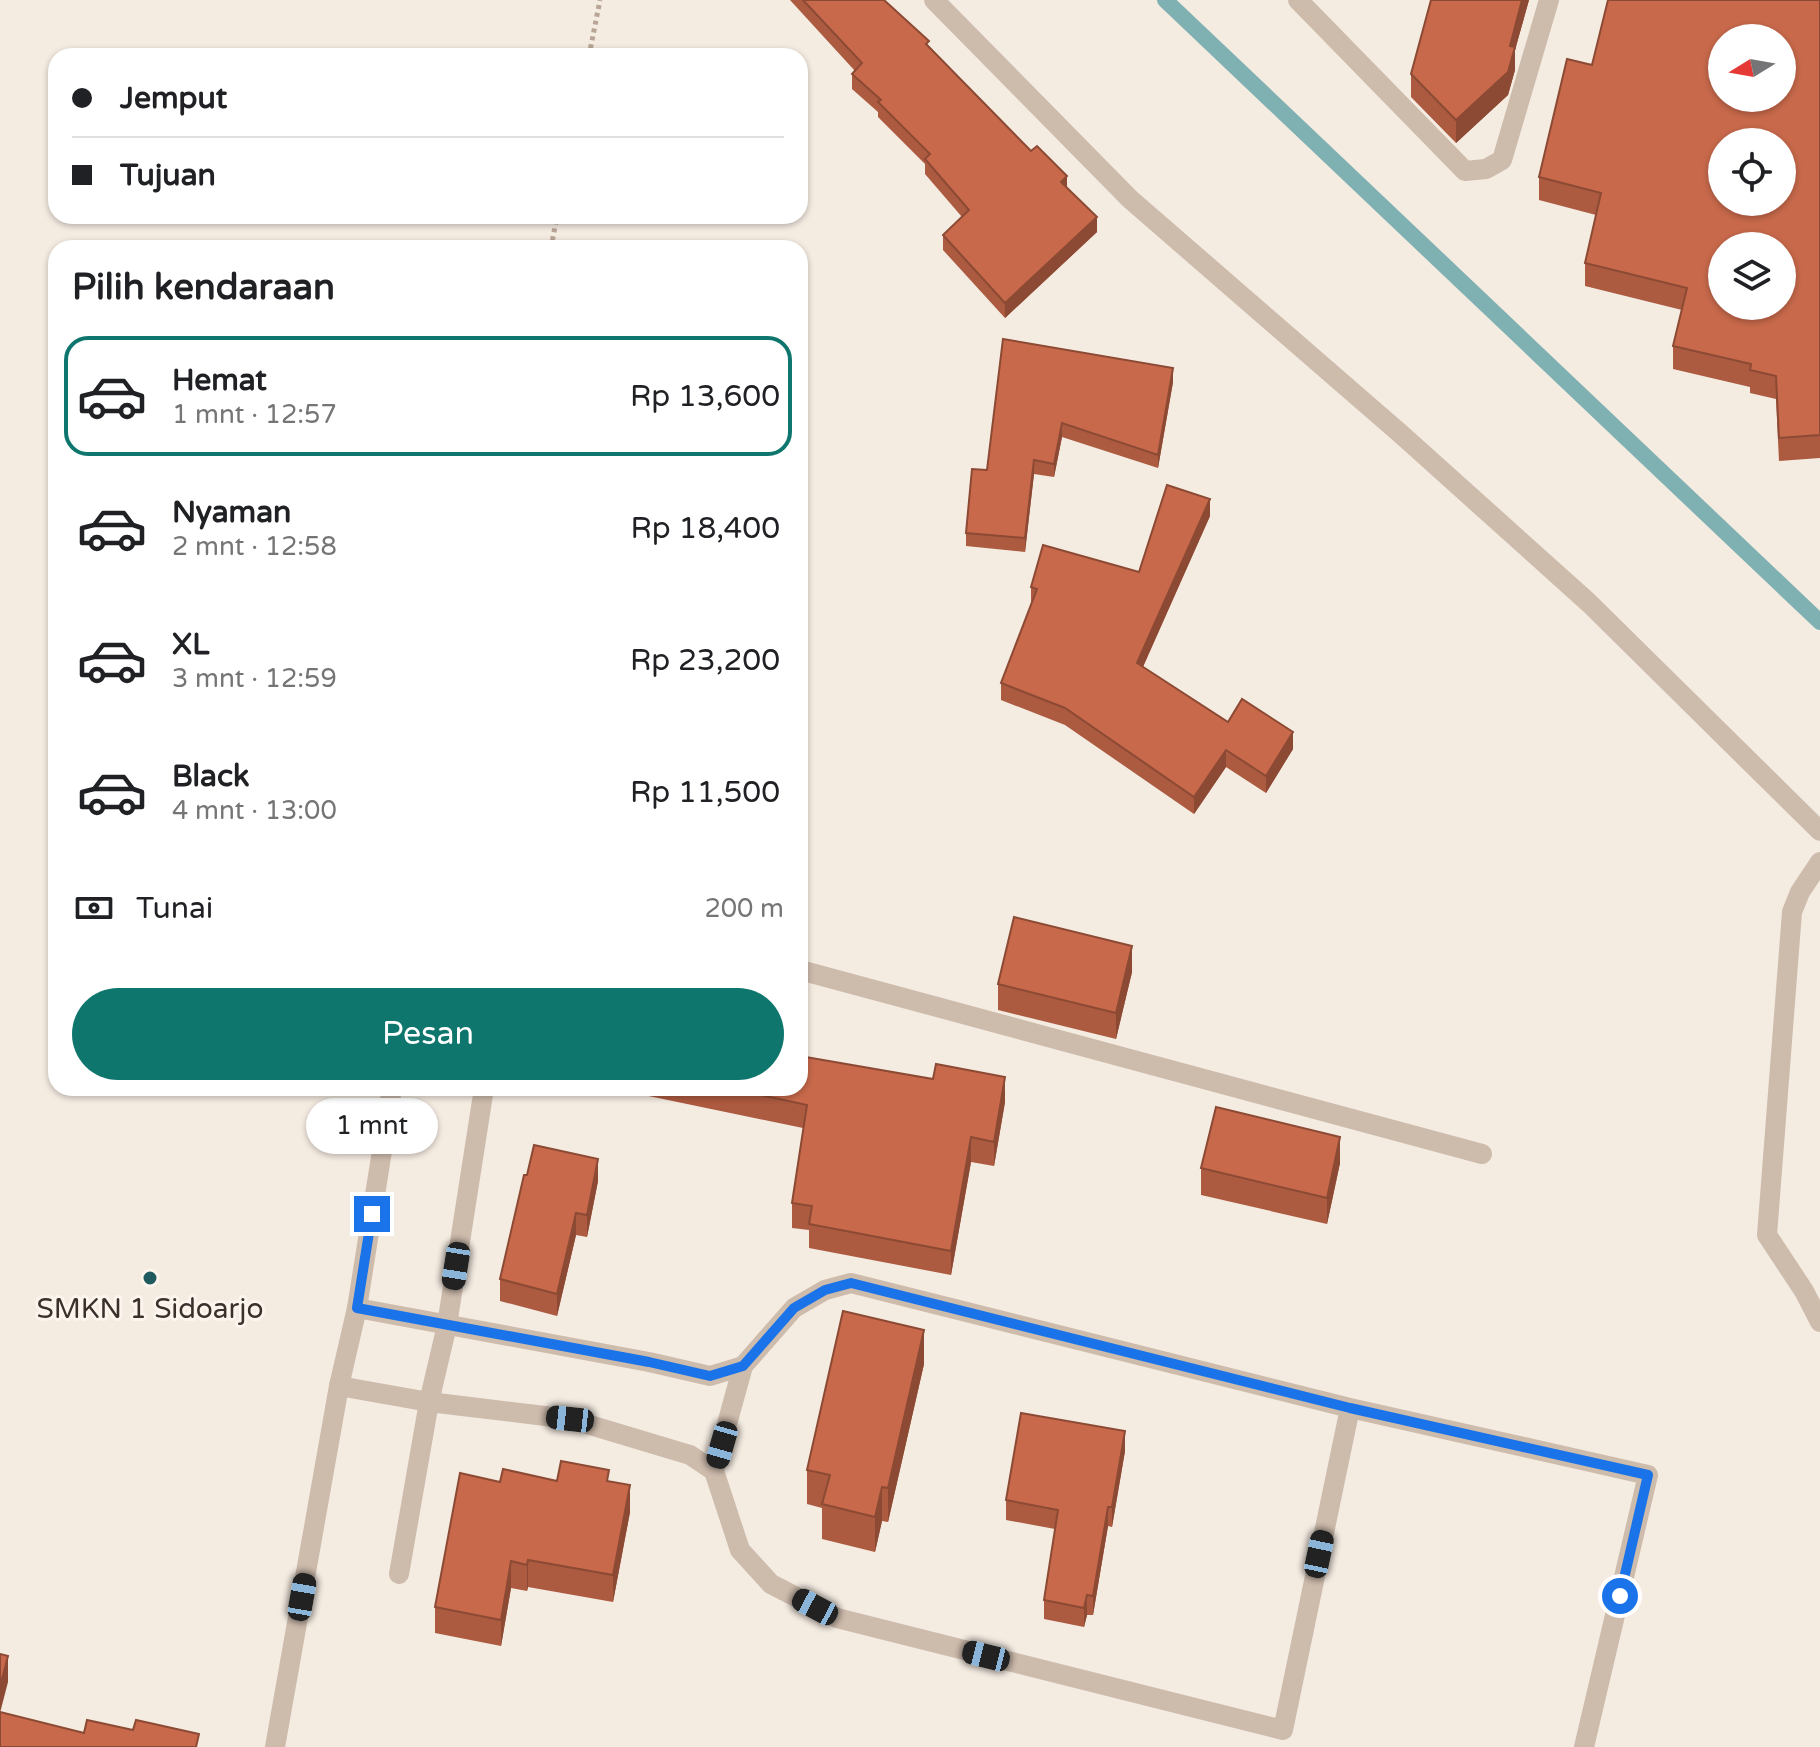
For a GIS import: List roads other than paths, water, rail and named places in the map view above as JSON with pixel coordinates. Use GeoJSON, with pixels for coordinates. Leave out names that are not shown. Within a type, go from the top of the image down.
{"type":"FeatureCollection","features":[{"type":"Feature","properties":{"kind":"street"},"geometry":{"type":"LineString","coordinates":[[934,0],[1130,199],[1402,435],[1589,603],[1820,831]]}},
{"type":"Feature","properties":{"kind":"street"},"geometry":{"type":"LineString","coordinates":[[1298,0],[1465,171],[1486,169],[1502,160],[1549,0]]}},
{"type":"Feature","properties":{"kind":"street"},"geometry":{"type":"LineString","coordinates":[[1820,862],[1800,892],[1792,912],[1767,1235],[1804,1291],[1820,1322]]}},
{"type":"Feature","properties":{"kind":"street"},"geometry":{"type":"LineString","coordinates":[[808,972],[1482,1154]]}},
{"type":"Feature","properties":{"kind":"street"},"geometry":{"type":"LineString","coordinates":[[275,1747],[339,1386],[357,1308],[391,1096]]}},
{"type":"Feature","properties":{"kind":"street"},"geometry":{"type":"LineString","coordinates":[[399,1574],[429,1402],[447,1325],[483,1096]]}},
{"type":"Feature","properties":{"kind":"street"},"geometry":{"type":"LineString","coordinates":[[1350,1408],[1283,1730],[837,1618],[771,1584],[740,1550],[714,1471],[743,1366],[794,1308],[825,1290],[851,1283],[1350,1408],[1648,1475],[1584,1747]]}},
{"type":"Feature","properties":{"kind":"street"},"geometry":{"type":"LineString","coordinates":[[357,1308],[710,1376],[743,1366]]}},
{"type":"Feature","properties":{"kind":"street"},"geometry":{"type":"LineString","coordinates":[[339,1386],[429,1402],[570,1419],[690,1455],[714,1471]]}},
{"type":"Feature","properties":{"kind":"waterway"},"geometry":{"type":"LineString","coordinates":[[1165,0],[1820,622]]}},
{"type":"Feature","properties":{"kind":"place","name":"SMKN 1 Sidoarjo"},"geometry":{"type":"Point","coordinates":[150,1278]}}]}
